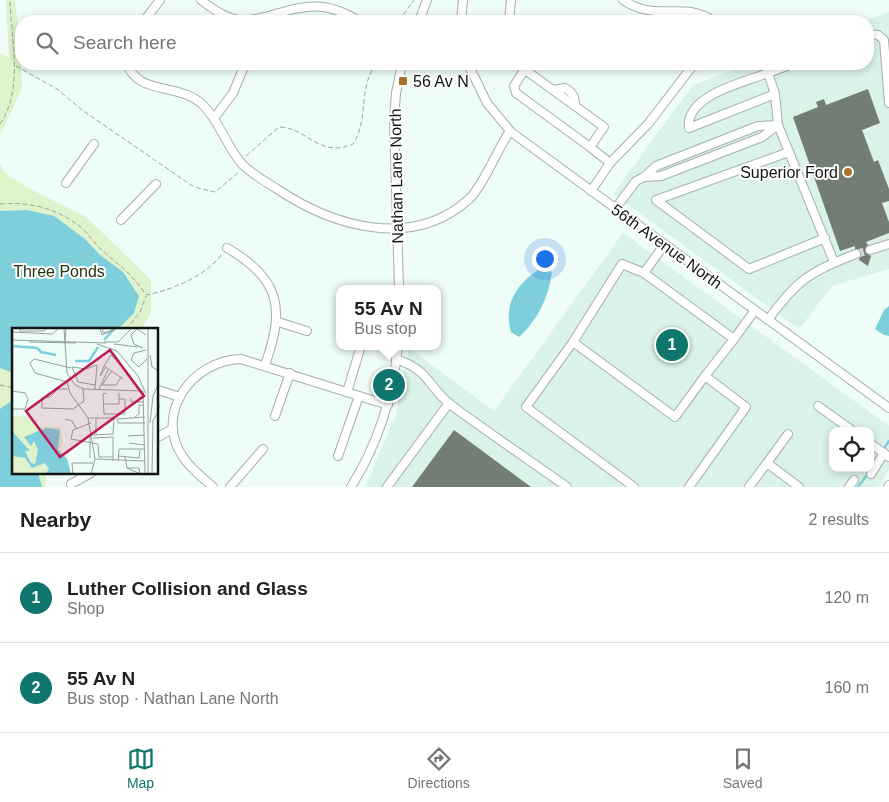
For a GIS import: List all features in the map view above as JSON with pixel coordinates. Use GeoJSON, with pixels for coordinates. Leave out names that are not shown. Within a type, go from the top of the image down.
{"type":"FeatureCollection","features":[{"type":"Feature","properties":{"kind":"street"},"geometry":{"type":"LineString","coordinates":[[149,15],[160,0]]}},
{"type":"Feature","properties":{"kind":"street"},"geometry":{"type":"LineString","coordinates":[[201,0],[217,12],[225,15]]}},
{"type":"Feature","properties":{"kind":"street"},"geometry":{"type":"LineString","coordinates":[[421,15],[427,0]]}},
{"type":"Feature","properties":{"kind":"street"},"geometry":{"type":"LineString","coordinates":[[462,15],[463,0]]}},
{"type":"Feature","properties":{"kind":"street"},"geometry":{"type":"LineString","coordinates":[[510,15],[511,0]]}},
{"type":"Feature","properties":{"kind":"street"},"geometry":{"type":"LineString","coordinates":[[623,0],[640,9],[682,3],[699,9],[706,15]]}},
{"type":"Feature","properties":{"kind":"street"},"geometry":{"type":"LineString","coordinates":[[272,15],[312,3],[330,5],[350,15]]}},
{"type":"Feature","properties":{"kind":"street"},"geometry":{"type":"LineString","coordinates":[[874,35],[878,35],[884,40],[889,103]]}},
{"type":"Feature","properties":{"kind":"street"},"geometry":{"type":"LineString","coordinates":[[129,70],[139,82],[178,90],[198,101],[214,117],[243,165],[301,205],[336,221],[374,228],[424,225],[452,214],[472,197],[510,131]]}},
{"type":"Feature","properties":{"kind":"street"},"geometry":{"type":"LineString","coordinates":[[214,117],[233,93],[243,70]]}},
{"type":"Feature","properties":{"kind":"street","name":"Nathan Lane North"},"geometry":{"type":"LineString","coordinates":[[399,285],[394,119],[396,93],[401,70]]}},
{"type":"Feature","properties":{"kind":"street","name":"56th Avenue North"},"geometry":{"type":"LineString","coordinates":[[471,70],[487,104],[510,131],[889,408]]}},
{"type":"Feature","properties":{"kind":"street"},"geometry":{"type":"LineString","coordinates":[[524,70],[514,86],[516,93],[610,163]]}},
{"type":"Feature","properties":{"kind":"street"},"geometry":{"type":"LineString","coordinates":[[526,70],[604,127],[590,147]]}},
{"type":"Feature","properties":{"kind":"street"},"geometry":{"type":"LineString","coordinates":[[592,191],[610,163],[648,124],[689,70]]}},
{"type":"Feature","properties":{"kind":"street"},"geometry":{"type":"LineString","coordinates":[[775,94],[689,128],[690,117],[706,97],[776,70]]}},
{"type":"Feature","properties":{"kind":"street"},"geometry":{"type":"LineString","coordinates":[[768,73],[775,94],[778,125],[834,262]]}},
{"type":"Feature","properties":{"kind":"street"},"geometry":{"type":"LineString","coordinates":[[644,177],[660,176],[762,137],[778,125]]}},
{"type":"Feature","properties":{"kind":"street"},"geometry":{"type":"LineString","coordinates":[[615,209],[636,181],[644,177],[656,166],[758,126],[778,125]]}},
{"type":"Feature","properties":{"kind":"street"},"geometry":{"type":"LineString","coordinates":[[66,183],[94,144]]}},
{"type":"Feature","properties":{"kind":"street"},"geometry":{"type":"LineString","coordinates":[[789,152],[656,200],[749,269],[825,238]]}},
{"type":"Feature","properties":{"kind":"street"},"geometry":{"type":"LineString","coordinates":[[121,220],[156,184]]}},
{"type":"Feature","properties":{"kind":"street"},"geometry":{"type":"LineString","coordinates":[[870,250],[889,244]]}},
{"type":"Feature","properties":{"kind":"street"},"geometry":{"type":"LineString","coordinates":[[644,273],[664,245]]}},
{"type":"Feature","properties":{"kind":"street"},"geometry":{"type":"LineString","coordinates":[[227,248],[255,266],[266,280],[273,295],[278,322],[266,365]]}},
{"type":"Feature","properties":{"kind":"street"},"geometry":{"type":"LineString","coordinates":[[768,320],[787,294],[802,280],[834,262],[856,254]]}},
{"type":"Feature","properties":{"kind":"street"},"geometry":{"type":"LineString","coordinates":[[634,487],[526,407],[574,342],[622,264],[644,273],[734,339]]}},
{"type":"Feature","properties":{"kind":"street"},"geometry":{"type":"LineString","coordinates":[[574,342],[675,417],[755,310]]}},
{"type":"Feature","properties":{"kind":"street"},"geometry":{"type":"LineString","coordinates":[[278,322],[307,331]]}},
{"type":"Feature","properties":{"kind":"street"},"geometry":{"type":"LineString","coordinates":[[347,392],[360,350]]}},
{"type":"Feature","properties":{"kind":"street"},"geometry":{"type":"LineString","coordinates":[[351,487],[373,445],[388,405],[397,350]]}},
{"type":"Feature","properties":{"kind":"street"},"geometry":{"type":"LineString","coordinates":[[213,487],[182,457],[172,429],[172,415],[180,396],[194,378],[217,362],[241,359],[266,365],[388,405]]}},
{"type":"Feature","properties":{"kind":"street"},"geometry":{"type":"LineString","coordinates":[[396,359],[413,365],[422,371],[449,403],[567,487]]}},
{"type":"Feature","properties":{"kind":"street"},"geometry":{"type":"LineString","coordinates":[[275,416],[290,374]]}},
{"type":"Feature","properties":{"kind":"street"},"geometry":{"type":"LineString","coordinates":[[689,487],[746,407],[705,376]]}},
{"type":"Feature","properties":{"kind":"street"},"geometry":{"type":"LineString","coordinates":[[159,390],[180,396]]}},
{"type":"Feature","properties":{"kind":"street"},"geometry":{"type":"LineString","coordinates":[[338,456],[359,396]]}},
{"type":"Feature","properties":{"kind":"street"},"geometry":{"type":"LineString","coordinates":[[387,487],[449,403]]}},
{"type":"Feature","properties":{"kind":"street"},"geometry":{"type":"LineString","coordinates":[[818,406],[847,427]]}},
{"type":"Feature","properties":{"kind":"street"},"geometry":{"type":"LineString","coordinates":[[159,436],[172,429]]}},
{"type":"Feature","properties":{"kind":"street"},"geometry":{"type":"LineString","coordinates":[[750,487],[788,434]]}},
{"type":"Feature","properties":{"kind":"street"},"geometry":{"type":"LineString","coordinates":[[871,474],[887,455],[874,446]]}},
{"type":"Feature","properties":{"kind":"street"},"geometry":{"type":"LineString","coordinates":[[230,487],[263,449]]}},
{"type":"Feature","properties":{"kind":"street"},"geometry":{"type":"LineString","coordinates":[[767,463],[799,487]]}},
{"type":"Feature","properties":{"kind":"street"},"geometry":{"type":"LineString","coordinates":[[70,484],[89,474]]}},
{"type":"Feature","properties":{"kind":"street"},"geometry":{"type":"LineString","coordinates":[[849,487],[854,480]]}},
{"type":"Feature","properties":{"kind":"path"},"geometry":{"type":"LineString","coordinates":[[10,0],[15,52]]}},
{"type":"Feature","properties":{"kind":"path"},"geometry":{"type":"LineString","coordinates":[[403,15],[414,0]]}},
{"type":"Feature","properties":{"kind":"path"},"geometry":{"type":"LineString","coordinates":[[0,124],[9,108],[15,69]]}},
{"type":"Feature","properties":{"kind":"path"},"geometry":{"type":"LineString","coordinates":[[0,204],[19,202],[38,206],[68,219],[84,230],[101,249],[124,266],[146,295]]}},
{"type":"Feature","properties":{"kind":"path"},"geometry":{"type":"LineString","coordinates":[[146,295],[162,292],[215,264],[227,248]]}},
{"type":"Feature","properties":{"kind":"path"},"geometry":{"type":"LineString","coordinates":[[128,328],[140,312],[146,295]]}},
{"type":"Feature","properties":{"kind":"path"},"geometry":{"type":"LineString","coordinates":[[0,385],[12,387]]}},
{"type":"Feature","properties":{"kind":"shaded area"},"geometry":{"type":"Polygon","coordinates":[[[889,12],[889,269],[832,286],[799,329],[613,194],[693,85],[734,70],[874,70],[874,17],[889,12]]]}},
{"type":"Feature","properties":{"kind":"shaded area"},"geometry":{"type":"Polygon","coordinates":[[[623,233],[889,426],[889,470],[878,487],[365,487],[396,415],[409,350],[412,350],[494,411],[623,233]]]}},
{"type":"Feature","properties":{"kind":"green space"},"geometry":{"type":"Polygon","coordinates":[[[6,0],[15,0],[17,15],[15,15],[15,70],[22,70],[22,88],[0,135],[0,53],[9,58],[6,0]]]}},
{"type":"Feature","properties":{"kind":"green space","name":"Three Ponds"},"geometry":{"type":"Polygon","coordinates":[[[0,164],[3,171],[26,187],[86,217],[151,280],[151,314],[142,328],[12,328],[12,474],[46,474],[46,487],[0,487],[0,164]]]}},
{"type":"Feature","properties":{"kind":"water","name":"Three Ponds"},"geometry":{"type":"Polygon","coordinates":[[[27,210],[54,216],[85,239],[100,255],[123,272],[139,296],[134,313],[119,328],[12,328],[12,372],[0,368],[0,211],[27,210]]]}},
{"type":"Feature","properties":{"kind":"water"},"geometry":{"type":"Polygon","coordinates":[[[546,265],[552,273],[545,300],[537,316],[519,337],[511,332],[509,311],[511,301],[515,292],[528,277],[546,265]]]}},
{"type":"Feature","properties":{"kind":"water"},"geometry":{"type":"Polygon","coordinates":[[[889,306],[889,336],[875,329],[884,310],[889,306]]]}},
{"type":"Feature","properties":{"kind":"water"},"geometry":{"type":"Polygon","coordinates":[[[12,400],[12,474],[38,474],[42,487],[0,487],[0,409],[12,400]]]}},
{"type":"Feature","properties":{"kind":"building","name":"Superior Ford"},"geometry":{"type":"Polygon","coordinates":[[[868,89],[880,123],[862,130],[874,162],[878,160],[889,189],[889,201],[882,203],[889,222],[889,233],[866,242],[868,245],[865,252],[871,256],[868,266],[859,260],[861,252],[855,249],[855,246],[840,251],[793,117],[818,107],[816,102],[824,99],[826,105],[868,89]]]}},
{"type":"Feature","properties":{"kind":"building"},"geometry":{"type":"Polygon","coordinates":[[[454,430],[531,487],[412,487],[454,430]]]}},
{"type":"Feature","properties":{"kind":"waterway"},"geometry":{"type":"LineString","coordinates":[[883,450],[889,441]]}},
{"type":"Feature","properties":{"kind":"waterway"},"geometry":{"type":"LineString","coordinates":[[858,487],[869,472]]}},
{"type":"Feature","properties":{"kind":"tunnel"},"geometry":{"type":"LineString","coordinates":[[856,254],[870,250]]}},
{"type":"Feature","properties":{"kind":"place","name":"56 Av N"},"geometry":{"type":"Point","coordinates":[403,81]}},
{"type":"Feature","properties":{"kind":"place","name":"Superior Ford"},"geometry":{"type":"Point","coordinates":[848,172]}},
{"type":"Feature","properties":{"kind":"place","name":"Luther Collision and Glass"},"geometry":{"type":"Point","coordinates":[672,345]}},
{"type":"Feature","properties":{"kind":"place","name":"55 Av N"},"geometry":{"type":"Point","coordinates":[389,385]}}]}
